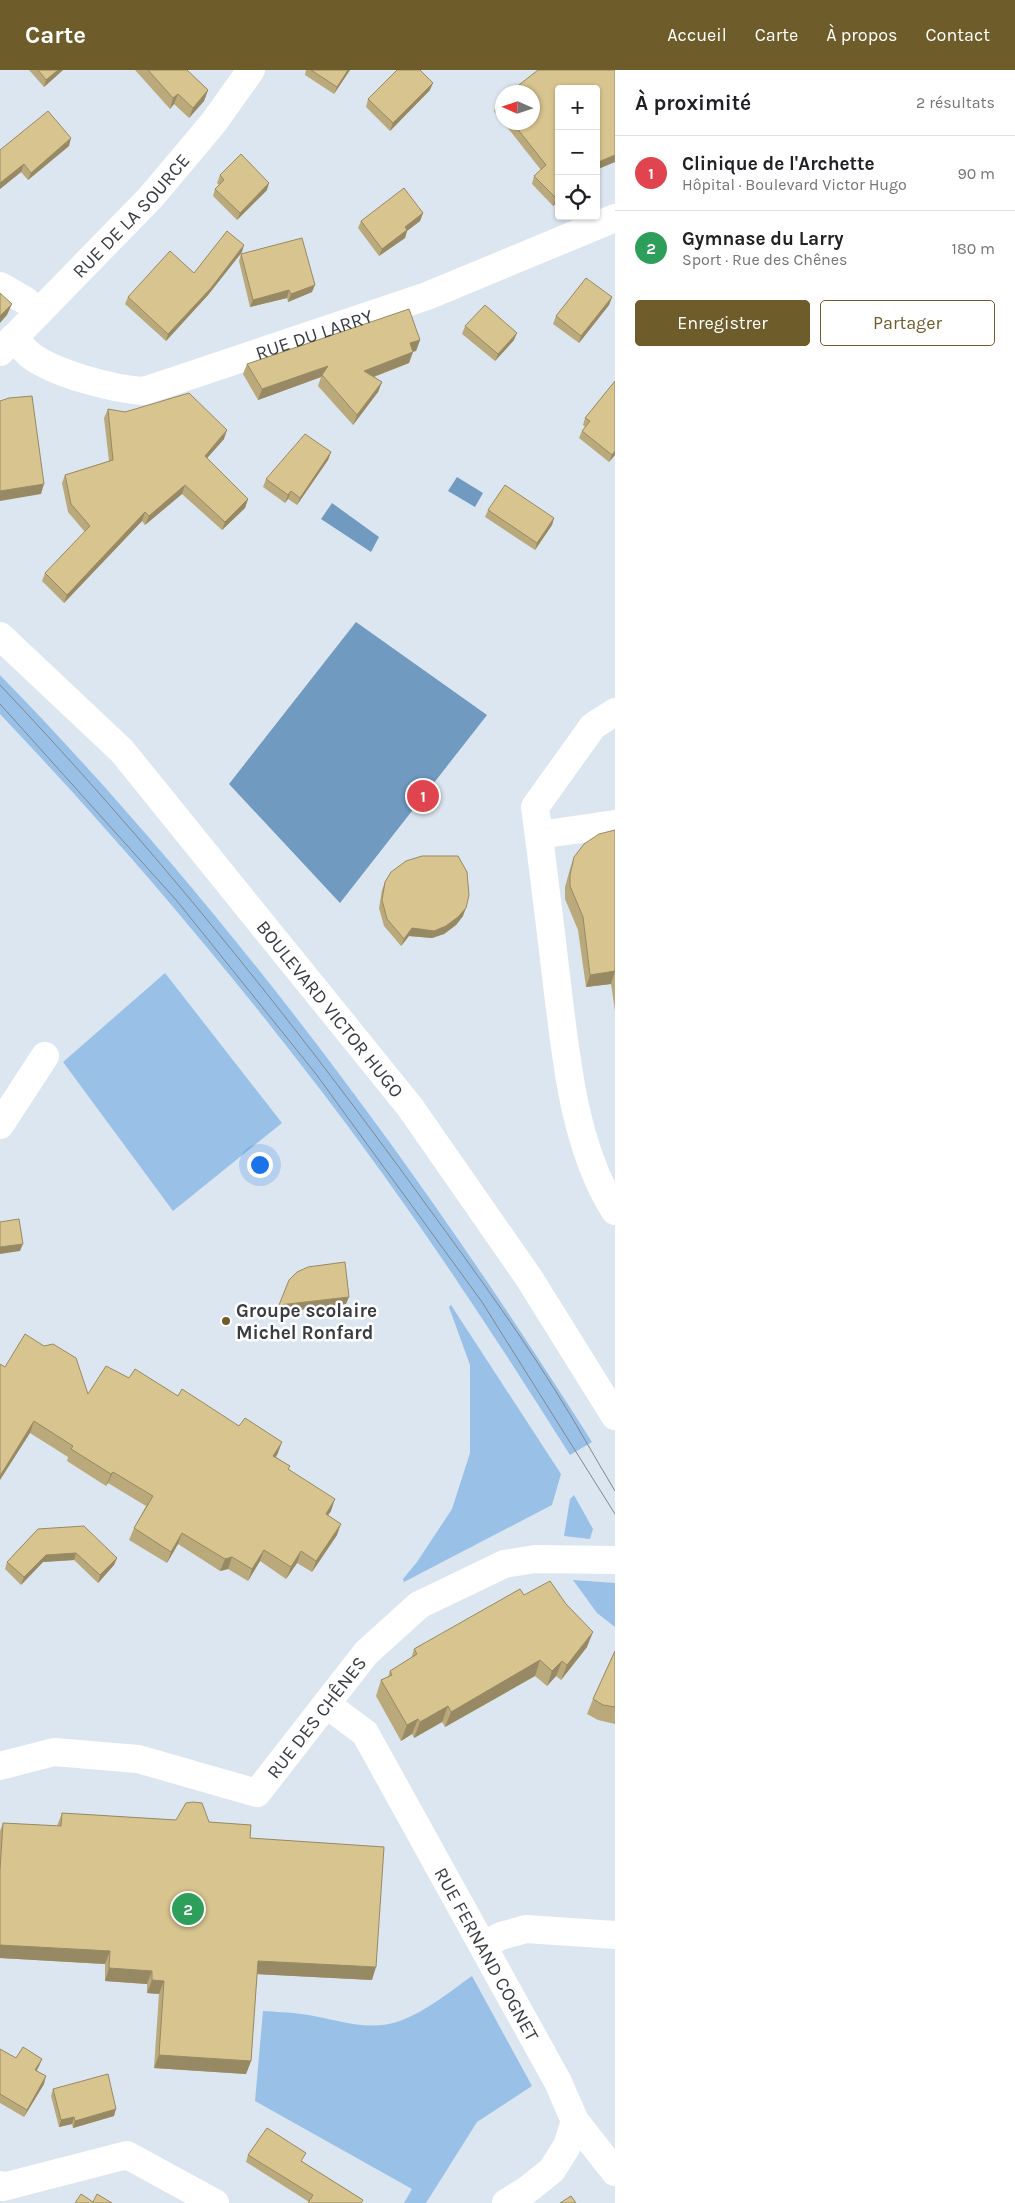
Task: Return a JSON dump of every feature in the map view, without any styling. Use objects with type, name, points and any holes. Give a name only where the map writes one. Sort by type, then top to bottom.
[{"type":"street","name":"RUE DE LA SOURCE","points":[[7,345],[151,197],[214,122],[250,70]]},
{"type":"street","name":"RUE DU LARRY","points":[[7,345],[52,367],[120,389],[144,391],[427,296],[615,218]]},
{"type":"street","points":[[0,286],[26,301],[38,312]]},
{"type":"street","name":"BOULEVARD VICTOR HUGO","points":[[0,636],[122,751],[410,1107],[529,1278],[615,1416]]},
{"type":"street","points":[[615,712],[593,726],[535,807],[570,1082],[578,1120],[602,1192],[615,1211]]},
{"type":"street","points":[[539,835],[615,824]]},
{"type":"street","points":[[0,1125],[45,1056]]},
{"type":"street","name":"RUE DES CHÊNES","points":[[0,1766],[54,1752],[138,1758],[257,1793],[366,1653],[420,1606],[504,1564],[535,1559],[615,1560]]},
{"type":"street","name":"RUE FERNAND COGNET","points":[[326,1704],[365,1733],[558,2082],[575,2120],[615,2172]]},
{"type":"street","points":[[482,1945],[501,1936],[526,1929],[615,1935]]},
{"type":"street","points":[[506,2203],[527,2190],[552,2170],[567,2146],[575,2120]]},
{"type":"street","points":[[0,2185],[3,2187],[127,2155],[214,2203]]},
{"type":"shaded area","points":[[457,477],[483,493],[475,507],[448,491]]},
{"type":"shaded area","points":[[332,503],[379,537],[371,552],[321,519]]},
{"type":"shaded area","points":[[356,622],[487,715],[340,903],[229,784]]},
{"type":"shaded area","points":[[0,675],[83,763],[163,854],[241,947],[316,1043],[459,1240],[592,1442],[570,1455],[444,1262],[378,1167],[309,1075],[159,890],[81,801],[0,714]]},
{"type":"shaded area","points":[[165,973],[282,1123],[173,1211],[63,1062]]},
{"type":"shaded area","points":[[451,1305],[561,1474],[552,1505],[404,1582],[403,1579],[417,1562],[452,1509],[470,1453],[470,1365],[449,1307]]},
{"type":"shaded area","points":[[574,1495],[593,1529],[590,1539],[564,1536],[570,1499]]},
{"type":"shaded area","points":[[573,1580],[615,1583],[615,1627],[597,1613]]},
{"type":"shaded area","points":[[472,1976],[532,2086],[477,2122],[426,2203],[404,2203],[412,2189],[255,2101],[263,2011],[296,2013],[350,2024],[375,2026],[388,2024],[400,2021],[419,2012],[438,2001]]},
{"type":"building","points":[[38,70],[58,70],[46,80]]},
{"type":"building","points":[[148,70],[187,70],[208,90],[193,108],[178,94],[173,98]]},
{"type":"building","points":[[311,70],[348,70],[337,87]]},
{"type":"building","points":[[397,70],[420,70],[433,83],[393,123],[368,99]]},
{"type":"building","points":[[538,70],[615,70],[615,155],[600,161],[600,85],[555,85],[555,197],[534,176],[546,165],[518,130],[540,130],[540,85],[519,85]]},
{"type":"building","points":[[48,111],[71,138],[31,173],[24,164],[0,183],[0,150]]},
{"type":"building","points":[[241,154],[269,183],[240,213],[215,189],[224,180],[220,175]]},
{"type":"building","points":[[404,188],[423,213],[405,227],[407,230],[382,249],[361,221]]},
{"type":"building","points":[[227,231],[244,245],[211,288],[168,334],[128,297],[170,251],[194,273]]},
{"type":"building","points":[[302,238],[315,285],[291,294],[289,290],[253,300],[241,254]]},
{"type":"building","points":[[586,278],[612,297],[581,336],[556,316]]},
{"type":"building","points":[[0,293],[12,304],[0,316]]},
{"type":"building","points":[[485,305],[517,333],[498,354],[465,326]]},
{"type":"building","points":[[409,309],[420,340],[410,343],[413,352],[364,371],[382,382],[357,415],[322,375],[328,366],[262,389],[247,364]]},
{"type":"building","points":[[615,381],[615,451],[612,455],[582,431],[590,421],[585,418]]},
{"type":"building","points":[[189,393],[227,430],[205,456],[248,499],[225,522],[185,485],[149,516],[145,512],[67,595],[45,573],[90,526],[71,504],[65,475],[113,460],[108,409],[125,412]]},
{"type":"building","points":[[32,396],[44,484],[0,491],[0,401],[9,398]]},
{"type":"building","points":[[305,434],[331,452],[300,498],[291,491],[288,495],[266,479]]},
{"type":"building","points":[[505,485],[554,518],[537,543],[488,510]]},
{"type":"building","points":[[615,830],[615,971],[590,975],[583,917],[570,886],[570,875],[574,857],[584,844],[599,834]]},
{"type":"building","points":[[422,856],[458,856],[467,872],[469,895],[466,908],[446,926],[434,931],[412,928],[404,939],[387,919],[382,900],[385,882],[391,872],[406,861]]},
{"type":"building","points":[[19,1219],[23,1244],[0,1247],[0,1222]]},
{"type":"building","points":[[345,1262],[349,1297],[279,1305],[289,1280],[297,1272],[308,1267]]},
{"type":"building","points":[[25,1334],[44,1346],[53,1344],[76,1358],[88,1394],[106,1366],[129,1378],[135,1369],[178,1396],[182,1389],[239,1426],[245,1418],[282,1442],[273,1456],[290,1466],[288,1469],[335,1499],[326,1514],[341,1524],[316,1561],[301,1551],[291,1567],[264,1550],[252,1569],[232,1557],[225,1559],[182,1533],[171,1552],[134,1528],[153,1496],[113,1472],[111,1474],[71,1449],[73,1446],[34,1421],[0,1476],[0,1364],[5,1367]]},
{"type":"building","points":[[84,1526],[117,1558],[100,1575],[76,1553],[46,1555],[24,1577],[7,1562],[38,1529]]},
{"type":"building","points":[[550,1581],[566,1604],[593,1632],[567,1665],[562,1661],[552,1671],[540,1660],[451,1712],[448,1706],[420,1722],[418,1719],[407,1725],[381,1680],[392,1675],[390,1671],[417,1654],[414,1649],[520,1589],[524,1595]]},
{"type":"building","points":[[615,1651],[615,1707],[603,1705],[593,1699]]},
{"type":"building","points":[[186,1803],[202,1803],[209,1822],[251,1825],[250,1838],[384,1847],[376,1967],[258,1961],[251,2061],[159,2055],[164,1981],[152,1980],[152,1971],[109,1968],[110,1951],[0,1945],[0,1870],[3,1823],[61,1826],[62,1813],[176,1820]]},
{"type":"building","points":[[23,2047],[42,2059],[35,2070],[46,2076],[27,2110],[0,2094],[0,2049],[16,2058]]},
{"type":"building","points":[[108,2074],[116,2109],[75,2121],[74,2117],[61,2120],[53,2089]]},
{"type":"building","points":[[267,2128],[306,2153],[301,2161],[363,2200],[361,2203],[308,2203],[313,2195],[248,2155]]},
{"type":"building","points":[[81,2194],[93,2202],[97,2194],[112,2203],[75,2203]]},
{"type":"building","points":[[571,2196],[576,2203],[560,2203]]},
{"type":"tram line","points":[[0,685],[109,804],[213,927],[313,1052],[502,1310],[563,1402],[615,1491]]},
{"type":"tram line","points":[[0,704],[177,901],[316,1074],[482,1302],[615,1514]]},
{"type":"place","name":"Clinique de l'Archette","points":[[423,796]]},
{"type":"place","name":"Groupe scolaire Michel Ronfard","points":[[226,1321]]},
{"type":"place","name":"Gymnase du Larry","points":[[188,1909]]}]
